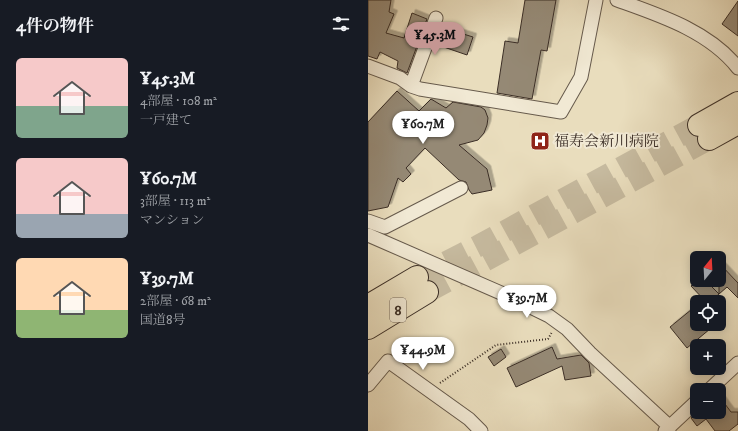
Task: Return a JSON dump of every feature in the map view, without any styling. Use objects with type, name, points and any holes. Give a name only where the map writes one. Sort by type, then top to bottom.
[{"type":"highway","points":[[738,103],[704,132],[738,123]]},
{"type":"highway","name":"8","points":[[368,306],[422,285],[368,328]]},
{"type":"street","points":[[368,66],[400,78],[411,86],[486,101],[562,112],[581,77],[596,0]]},
{"type":"street","points":[[617,0],[652,12],[695,32],[728,55],[738,68]]},
{"type":"street","points":[[411,86],[436,18]]},
{"type":"street","points":[[368,221],[385,227],[461,188]]},
{"type":"street","points":[[368,235],[508,296],[549,316],[667,429],[690,408]]},
{"type":"street","points":[[368,385],[388,361],[469,419],[481,431]]},
{"type":"street","points":[[717,383],[738,363]]},
{"type":"path","points":[[430,390],[496,345],[548,339],[558,323]]},
{"type":"building","points":[[368,0],[391,0],[389,12],[394,14],[386,33],[404,38],[412,13],[427,19],[407,73],[397,68],[398,61],[380,52],[377,59],[368,56]]},
{"type":"building","points":[[525,0],[556,0],[547,51],[541,50],[532,99],[497,93],[505,41],[518,43]]},
{"type":"building","points":[[738,1],[738,36],[722,24]]},
{"type":"building","points":[[441,27],[473,37],[467,55],[435,44]]},
{"type":"building","points":[[397,91],[419,111],[431,99],[446,108],[453,102],[481,107],[485,110],[488,118],[484,133],[478,140],[459,145],[487,169],[492,190],[472,194],[466,182],[459,180],[425,148],[406,168],[411,174],[403,182],[398,178],[388,207],[368,211],[368,122]]},
{"type":"building","points":[[726,270],[738,283],[738,298],[727,287],[719,294],[719,287],[726,287]]},
{"type":"building","points":[[692,287],[712,287],[719,294],[718,295],[699,295]]},
{"type":"building","points":[[690,311],[690,331],[708,331],[698,339],[690,339],[690,346],[687,348],[670,327]]},
{"type":"building","points":[[552,347],[557,359],[581,355],[589,363],[591,376],[565,380],[562,366],[516,387],[507,368]]},
{"type":"building","points":[[501,349],[506,357],[494,366],[488,357]]},
{"type":"building","points":[[726,405],[731,412],[738,412],[738,424],[729,431],[715,431],[706,419],[726,419]]},
{"type":"building","points":[[692,419],[706,419],[697,426]]},
{"type":"tunnel","points":[[417,277],[478,246],[699,125]]},
{"type":"tunnel","points":[[427,292],[709,139]]},
{"type":"place","name":"福寿会新川病院","points":[[540,141]]}]
